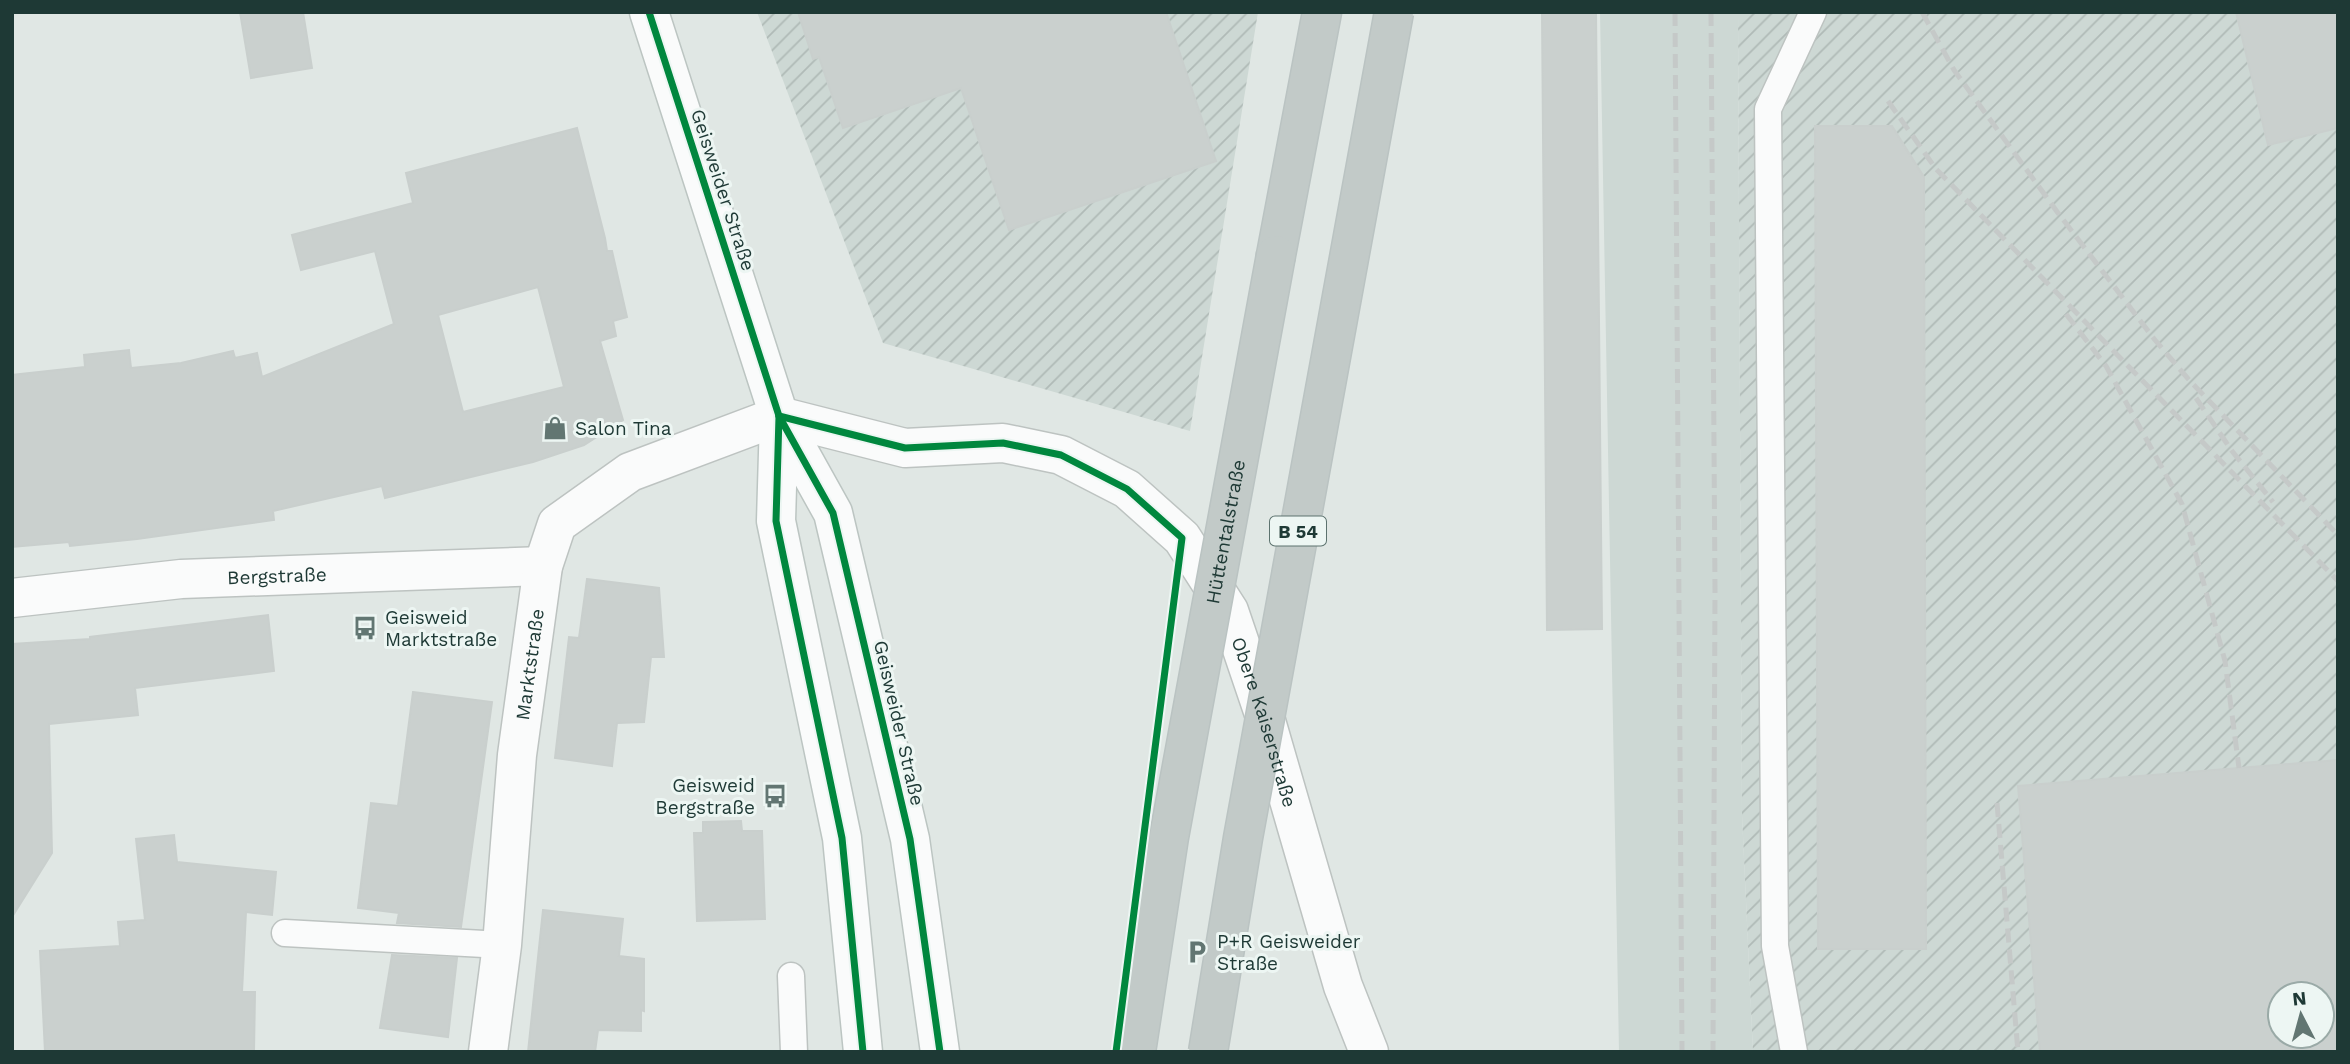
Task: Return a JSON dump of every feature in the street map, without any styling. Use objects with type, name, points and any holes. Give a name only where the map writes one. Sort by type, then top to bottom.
[{"type":"highway","name":"Hüttentalstraße","points":[[1136,1052],[1169,837],[1322,12]]},
{"type":"highway","name":"B 54","points":[[1208,1052],[1245,824],[1394,12]]},
{"type":"street","name":"Geisweider Straße","points":[[649,12],[779,416],[833,513],[910,839],[940,1052]]},
{"type":"street","name":"Geisweider Straße","points":[[779,416],[776,521],[842,838],[863,1052]]},
{"type":"street","name":"Marktstraße","points":[[488,1052],[502,945],[517,755],[543,566],[557,524],[630,472],[779,416]]},
{"type":"street","name":"Obere Kaiserstraße","points":[[779,416],[905,448],[1003,443],[1061,455],[1127,489],[1182,538],[1229,611],[1264,714],[1343,986],[1369,1052]]},
{"type":"street","name":"Bergstraße","points":[[12,598],[181,579],[543,566]]},
{"type":"lane","points":[[1794,1052],[1775,946],[1769,109],[1813,12]]},
{"type":"lane","points":[[285,933],[502,945]]},
{"type":"lane","points":[[791,976],[794,1052]]},
{"type":"shaded area","points":[[757,12],[1258,12],[1190,431],[883,343]]},
{"type":"shaded area","points":[[1600,12],[1738,12],[1742,815],[1753,1052],[1619,1052]]},
{"type":"shaded area","points":[[1738,12],[2338,12],[2338,1052],[1753,1052],[1742,815]]},
{"type":"building","points":[[240,12],[303,12],[312,68],[251,78]]},
{"type":"building","points":[[798,12],[1166,12],[1216,161],[1009,230],[961,88],[843,128],[819,57],[813,59]]},
{"type":"building","points":[[1542,12],[1596,12],[1602,629],[1547,630]]},
{"type":"building","points":[[2236,12],[2338,12],[2338,128],[2268,145]]},
{"type":"building","points":[[1815,126],[1892,126],[1924,177],[1926,949],[1818,949]]},
{"type":"building","points":[[577,128],[607,251],[612,251],[627,317],[613,321],[616,336],[600,341],[623,420],[584,445],[533,462],[385,498],[382,486],[273,511],[274,520],[70,546],[69,542],[12,547],[12,375],[85,367],[84,355],[129,350],[131,368],[181,363],[233,351],[235,358],[257,353],[262,377],[394,324],[375,251],[301,270],[292,235],[413,203],[406,173]],"holes":[[[538,287],[564,387],[463,412],[438,315]]]},
{"type":"building","points":[[587,579],[659,588],[664,657],[651,657],[644,722],[617,723],[612,766],[555,758],[569,637],[579,638]]},
{"type":"building","points":[[268,615],[274,671],[135,688],[138,715],[49,724],[52,853],[12,917],[12,644],[90,639]]},
{"type":"building","points":[[413,692],[492,702],[461,927],[397,923],[399,913],[358,908],[371,803],[398,806]]},
{"type":"building","points":[[2338,760],[2338,1052],[2040,1052],[2018,786]]},
{"type":"building","points":[[741,821],[742,831],[762,831],[765,919],[697,921],[694,833],[703,833],[703,822]]},
{"type":"building","points":[[174,835],[177,862],[276,872],[272,915],[246,912],[242,992],[255,992],[254,1052],[45,1052],[40,951],[120,946],[118,922],[145,920],[136,839]]},
{"type":"building","points":[[543,910],[623,919],[619,956],[644,959],[644,1011],[641,1010],[641,1031],[598,1030],[595,1052],[528,1052]]},
{"type":"building","points":[[392,955],[457,958],[448,1037],[380,1028]]},
{"type":"railway","points":[[1675,12],[1682,1052]]},
{"type":"railway","points":[[1711,12],[1715,590],[1713,1052]]},
{"type":"railway","points":[[1922,12],[1954,70],[2155,340],[2190,381],[2338,535]]},
{"type":"railway","points":[[1888,101],[1936,169],[2338,581]]},
{"type":"railway","points":[[2066,314],[2106,366],[2182,504],[2225,661],[2239,768]]},
{"type":"railway","points":[[2196,398],[2232,451],[2273,502]]},
{"type":"railway","points":[[1997,803],[2018,1052]]},
{"type":"cycle path","points":[[649,12],[779,416],[833,513],[910,839],[940,1052]]},
{"type":"cycle path","points":[[779,416],[905,448],[1003,443],[1061,455],[1127,489],[1182,538],[1116,1052]]},
{"type":"cycle path","points":[[779,416],[776,521],[842,838],[863,1052]]},
{"type":"place","name":"Salon Tina","points":[[555,428]]},
{"type":"place","name":"Geisweid Marktstraße","points":[[365,628]]},
{"type":"place","name":"Geisweid Bergstraße","points":[[775,796]]},
{"type":"place","name":"P+R Geisweider Straße","points":[[1197,952]]}]
